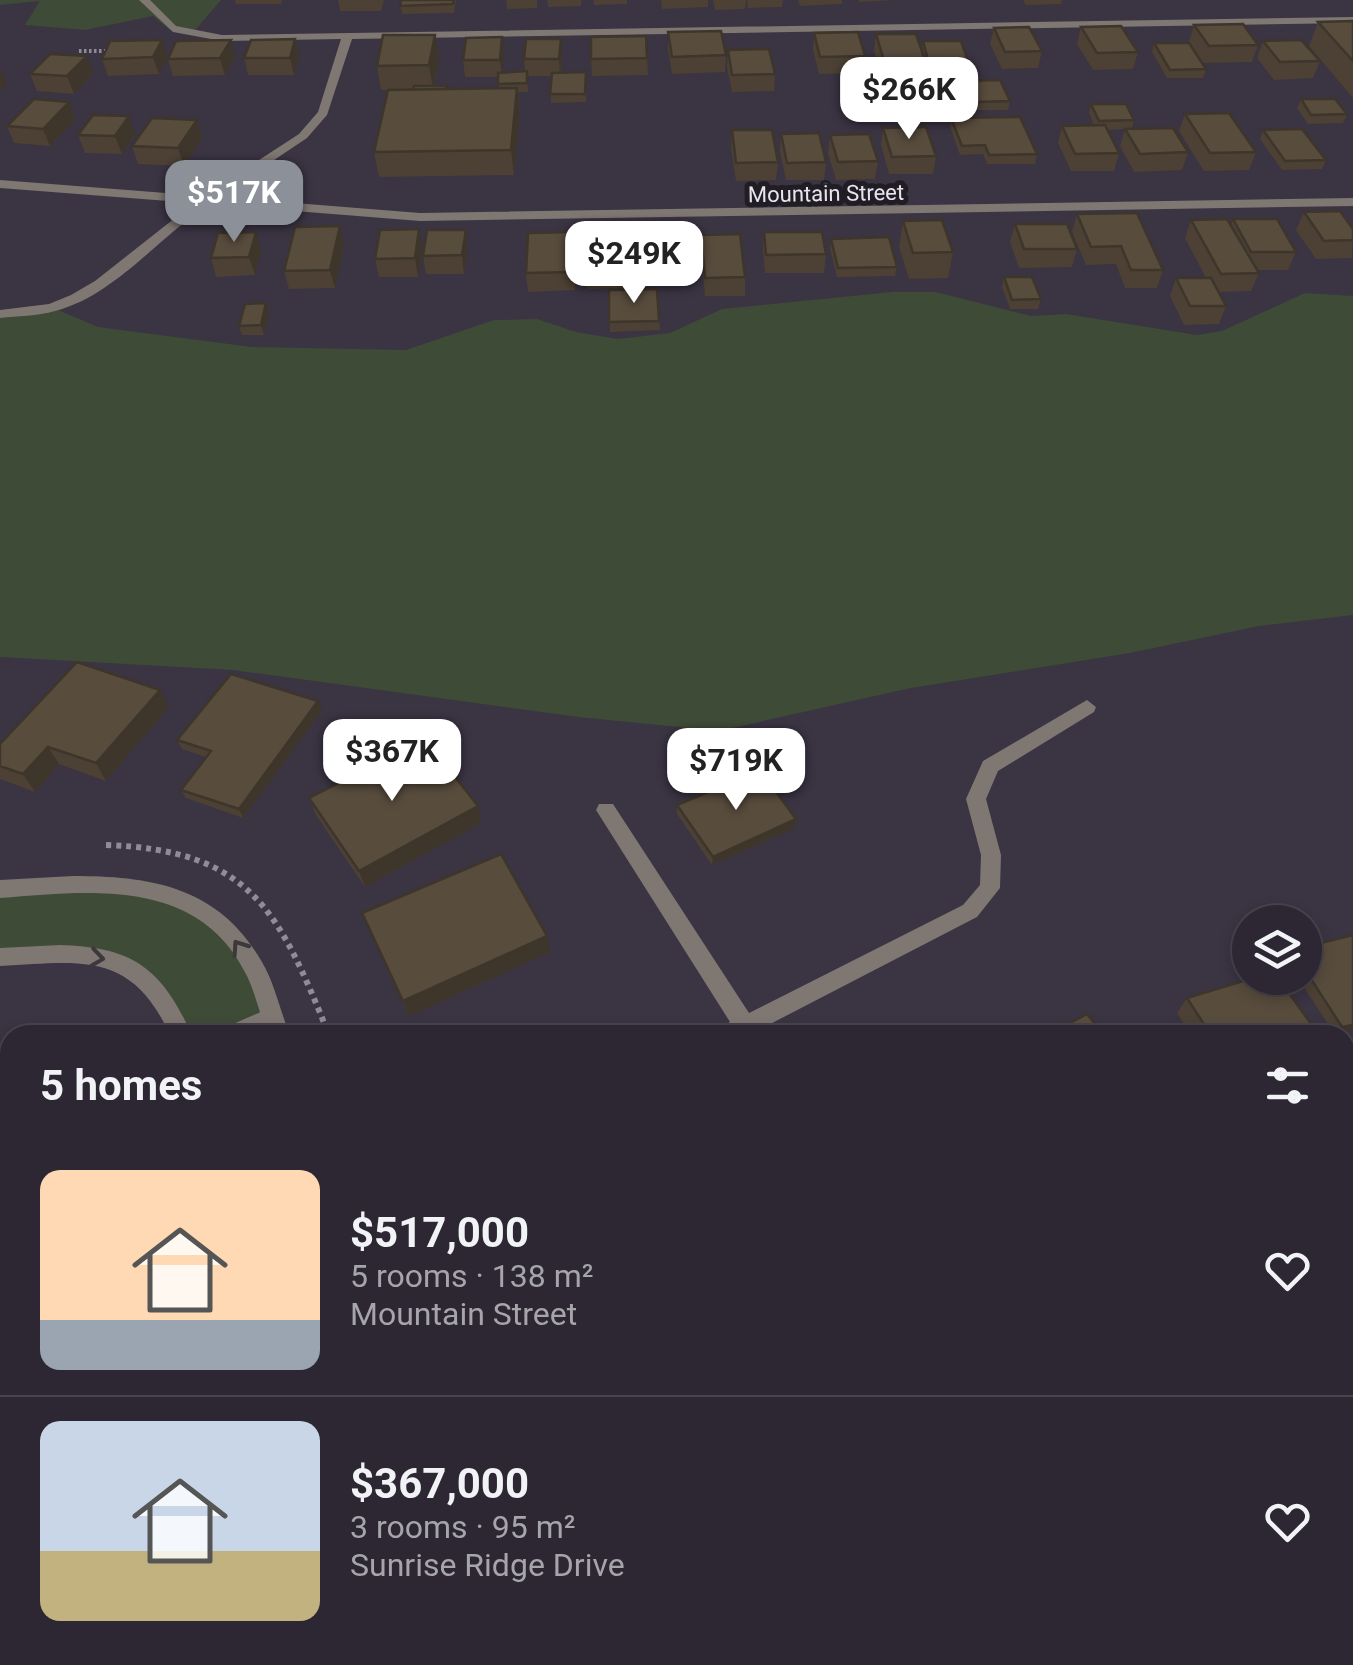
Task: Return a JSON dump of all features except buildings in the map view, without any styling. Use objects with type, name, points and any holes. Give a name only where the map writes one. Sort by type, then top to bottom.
[{"type":"street","points":[[145,2],[173,29],[222,38],[1353,20]]},
{"type":"street","points":[[0,314],[52,308],[100,284],[147,241],[206,198],[257,168],[314,124],[323,112],[348,34]]},
{"type":"street","name":"Mountain Street","points":[[0,184],[206,198],[359,214],[496,218],[1353,202]]},
{"type":"street","points":[[746,1025],[970,912],[990,888],[991,855],[976,799],[990,766],[1087,706]]},
{"type":"street","points":[[606,810],[733,1025]]},
{"type":"street","points":[[0,889],[108,882],[162,892],[223,922],[254,968],[275,1025]]},
{"type":"street","points":[[0,956],[72,954],[115,960],[140,970],[168,1001],[177,1025]]},
{"type":"green space","points":[[0,0],[221,0],[191,35],[170,30],[153,16],[85,30],[25,25],[40,1],[0,5]]},
{"type":"green space","points":[[892,292],[936,292],[1031,316],[1066,314],[1197,335],[1222,331],[1305,293],[1353,296],[1353,615],[1259,626],[1130,653],[911,688],[719,731],[578,717],[233,670],[0,657],[0,313],[51,307],[98,327],[252,347],[406,350],[494,320],[537,319],[576,332],[618,339],[670,333],[722,309]]},
{"type":"green space","points":[[111,879],[225,917],[278,1025],[173,1025],[165,1003],[114,963],[0,960],[0,885]]}]
